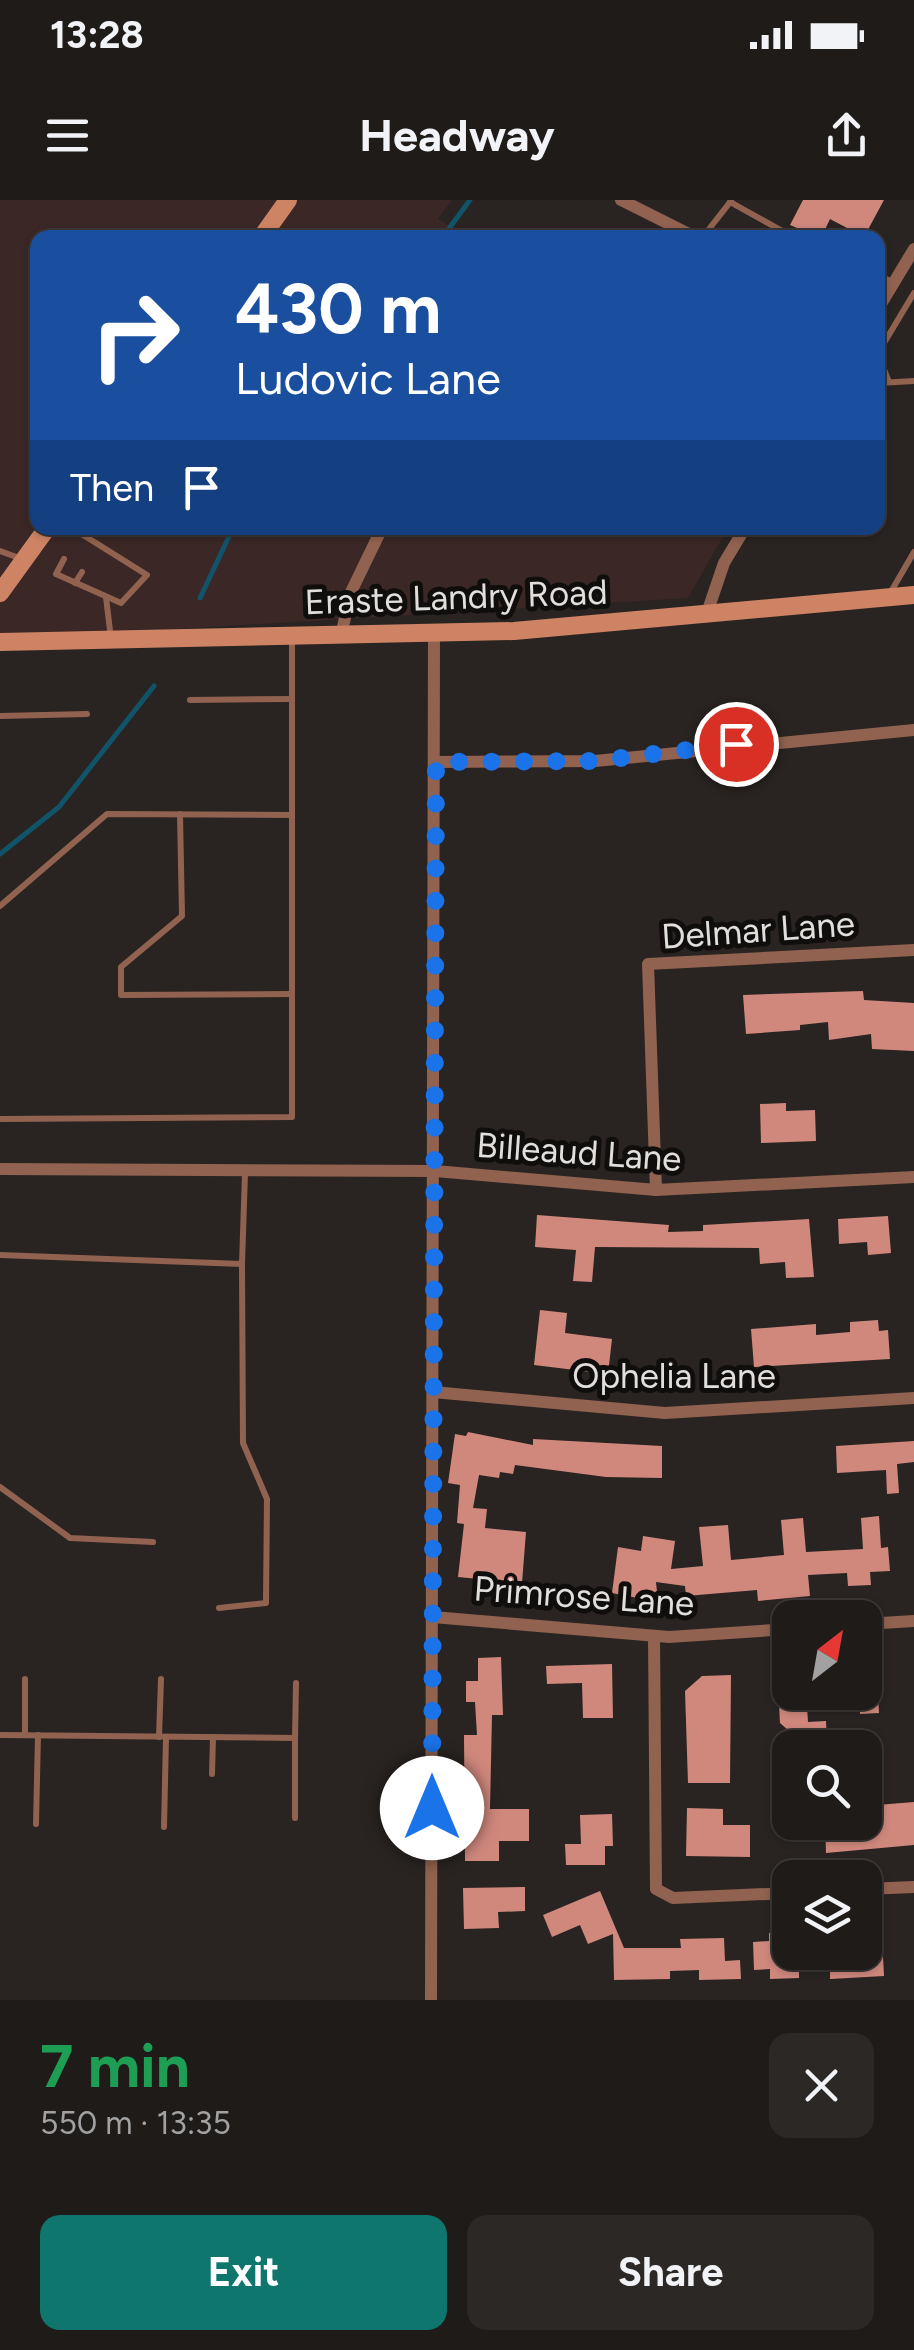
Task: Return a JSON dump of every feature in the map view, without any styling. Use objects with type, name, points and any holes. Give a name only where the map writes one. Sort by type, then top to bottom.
[{"type":"street","points":[[266,230],[288,200]]},
{"type":"street","points":[[621,200],[683,230]]},
{"type":"street","points":[[885,297],[914,248]]},
{"type":"street","points":[[0,593],[42,535]]},
{"type":"street","points":[[342,635],[351,592],[379,535]]},
{"type":"street","points":[[708,613],[719,574],[741,535]]},
{"type":"street","name":"Eraste Landry Road","points":[[0,642],[434,634],[618,624],[914,595]]},
{"type":"street","points":[[432,2000],[434,634]]},
{"type":"street","points":[[436,762],[596,761],[914,730]]},
{"type":"street","name":"Delmar Lane","points":[[656,1190],[648,964],[914,950]]},
{"type":"street","name":"Billeaud Lane","points":[[0,1170],[435,1172],[656,1190],[914,1177]]},
{"type":"street","name":"Ophelia Lane","points":[[433,1392],[665,1413],[914,1398]]},
{"type":"street","name":"Primrose Lane","points":[[434,1617],[654,1636],[772,1630]]},
{"type":"street","points":[[882,1623],[914,1621]]},
{"type":"street","points":[[654,1636],[656,1888],[673,1898],[772,1894]]},
{"type":"street","points":[[882,1889],[914,1887]]},
{"type":"lane","points":[[706,230],[731,201],[781,230]]},
{"type":"lane","points":[[885,279],[893,283]]},
{"type":"lane","points":[[885,341],[914,292]]},
{"type":"lane","points":[[885,371],[889,382]]},
{"type":"lane","points":[[885,382],[914,381]]},
{"type":"lane","points":[[76,541],[79,535]]},
{"type":"lane","points":[[64,559],[56,574],[121,603],[147,575],[83,535]]},
{"type":"lane","points":[[93,554],[100,545]]},
{"type":"lane","points":[[0,551],[24,560]]},
{"type":"lane","points":[[888,596],[914,552]]},
{"type":"lane","points":[[114,568],[120,558]]},
{"type":"lane","points":[[75,583],[82,572]]},
{"type":"lane","points":[[102,592],[111,639]]},
{"type":"lane","points":[[0,1118],[292,1117],[292,636]]},
{"type":"lane","points":[[190,700],[292,699]]},
{"type":"lane","points":[[0,716],[88,714]]},
{"type":"lane","points":[[0,906],[108,814],[292,815]]},
{"type":"lane","points":[[180,814],[182,916],[122,968],[121,995],[292,994]]},
{"type":"lane","points":[[219,1608],[266,1604],[267,1499],[243,1443],[245,1172]]},
{"type":"lane","points":[[0,1254],[242,1264]]},
{"type":"lane","points":[[0,1487],[70,1538],[153,1542]]},
{"type":"lane","points":[[25,1679],[25,1735]]},
{"type":"lane","points":[[161,1679],[164,1827]]},
{"type":"lane","points":[[294,1818],[296,1683]]},
{"type":"lane","points":[[0,1735],[295,1738]]},
{"type":"lane","points":[[36,1824],[38,1735]]},
{"type":"lane","points":[[212,1774],[213,1738]]},
{"type":"shaded area","points":[[0,200],[452,200],[438,219],[458,230],[30,230],[30,535],[724,535],[688,598],[0,640]]},
{"type":"building","points":[[803,200],[884,200],[868,230],[851,230],[830,219],[825,230],[802,230],[790,225]]},
{"type":"building","points":[[863,991],[864,1000],[914,1003],[914,1051],[872,1049],[871,1034],[829,1040],[828,1022],[800,1025],[800,1030],[746,1034],[743,995]]},
{"type":"building","points":[[786,1103],[786,1111],[815,1110],[816,1141],[761,1143],[760,1104]]},
{"type":"building","points":[[537,1215],[669,1225],[668,1232],[703,1231],[703,1225],[809,1219],[814,1277],[786,1278],[785,1262],[760,1264],[759,1248],[595,1247],[592,1282],[573,1281],[576,1250],[535,1247]]},
{"type":"building","points":[[888,1216],[891,1253],[868,1255],[867,1242],[839,1244],[838,1219]]},
{"type":"building","points":[[540,1310],[567,1313],[565,1333],[612,1339],[608,1374],[534,1365]]},
{"type":"building","points":[[878,1320],[879,1331],[888,1330],[890,1359],[754,1367],[751,1329],[816,1324],[816,1335],[850,1332],[850,1322]]},
{"type":"building","points":[[468,1432],[533,1445],[533,1439],[662,1446],[662,1478],[606,1477],[515,1465],[513,1474],[500,1472],[499,1478],[479,1475],[473,1508],[487,1509],[485,1528],[526,1532],[522,1583],[458,1577],[464,1524],[457,1523],[460,1485],[448,1483],[455,1434],[466,1436]]},
{"type":"building","points":[[914,1441],[914,1462],[897,1464],[899,1493],[887,1494],[886,1470],[837,1473],[836,1446]]},
{"type":"building","points":[[879,1516],[881,1548],[888,1547],[890,1571],[870,1572],[871,1585],[848,1586],[847,1573],[808,1575],[810,1596],[758,1601],[757,1590],[686,1596],[685,1586],[656,1582],[658,1602],[612,1593],[618,1547],[641,1551],[643,1536],[675,1541],[671,1569],[703,1566],[699,1527],[728,1525],[731,1560],[784,1555],[781,1520],[803,1518],[806,1552],[863,1549],[861,1518]]},
{"type":"building","points":[[501,1657],[503,1715],[492,1715],[490,1809],[529,1809],[529,1841],[499,1841],[499,1861],[465,1861],[464,1735],[477,1735],[475,1702],[466,1702],[466,1681],[478,1681],[478,1658]]},
{"type":"building","points":[[612,1664],[613,1718],[583,1718],[582,1683],[547,1684],[546,1666]]},
{"type":"building","points":[[731,1675],[730,1783],[688,1783],[685,1691],[702,1676]]},
{"type":"building","points":[[779,1710],[807,1710],[808,1722],[826,1721],[826,1730],[788,1730],[780,1723]]},
{"type":"building","points":[[860,1710],[879,1710],[879,1713],[860,1714]]},
{"type":"building","points":[[914,1802],[914,1845],[826,1853],[826,1840],[882,1840],[882,1805]]},
{"type":"building","points":[[687,1808],[723,1809],[723,1825],[750,1825],[750,1857],[686,1856]]},
{"type":"building","points":[[612,1814],[613,1846],[605,1846],[605,1865],[566,1865],[565,1844],[581,1844],[580,1815]]},
{"type":"building","points":[[525,1887],[525,1911],[498,1912],[499,1928],[464,1929],[463,1888]]},
{"type":"building","points":[[600,1891],[624,1948],[681,1948],[680,1939],[724,1938],[725,1961],[740,1960],[741,1979],[699,1980],[699,1970],[670,1971],[670,1979],[614,1980],[613,1934],[588,1944],[580,1925],[552,1937],[543,1915]]},
{"type":"building","points":[[772,1933],[772,1970],[799,1970],[799,1978],[770,1979],[770,1969],[754,1970],[753,1942],[769,1941]]},
{"type":"building","points":[[883,1956],[884,1976],[830,1979],[830,1970],[882,1970]]},
{"type":"waterway","points":[[448,230],[470,200]]},
{"type":"waterway","points":[[200,598],[230,535]]},
{"type":"waterway","points":[[0,854],[59,807],[154,686]]},
{"type":"route","points":[[432,1808],[436,762],[596,761],[736,744]]}]
